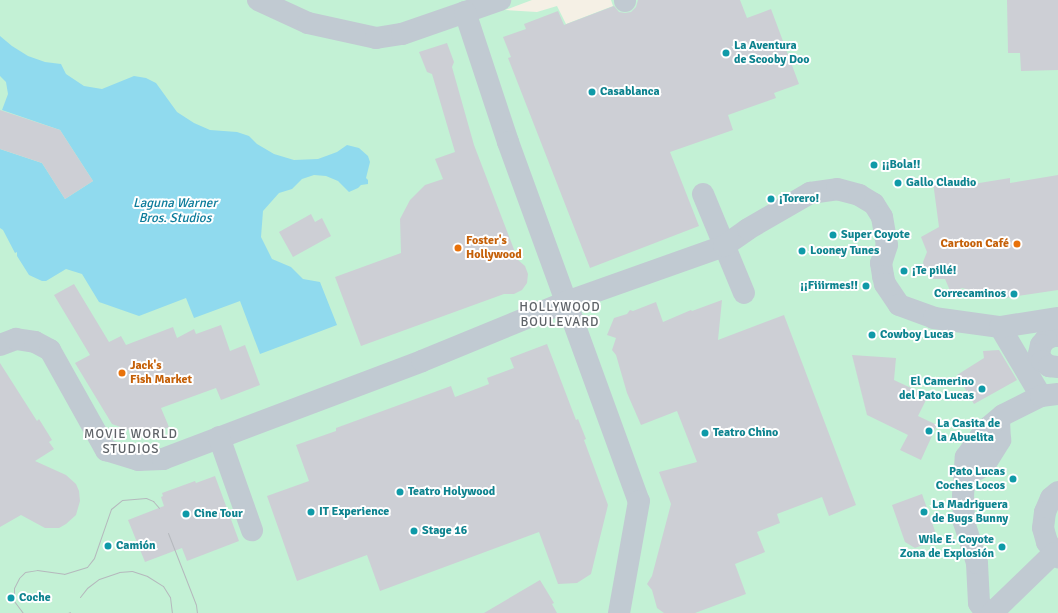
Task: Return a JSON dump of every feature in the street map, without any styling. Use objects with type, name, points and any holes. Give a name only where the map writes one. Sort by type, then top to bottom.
[{"type":"street","points":[[258,0],[308,23],[376,38],[402,34],[500,0]]},
{"type":"street","points":[[465,12],[508,142],[639,500],[619,613]]},
{"type":"street","points":[[0,345],[16,339],[35,342],[50,350],[106,450],[138,460],[163,459],[436,355],[566,302],[724,246],[748,229],[810,193],[837,189],[859,195],[874,204],[882,217],[887,245],[880,264],[885,284],[899,305],[934,318],[1000,326],[1055,327]]},
{"type":"street","points":[[703,194],[744,292]]},
{"type":"street","points":[[986,613],[979,603],[977,563],[964,522],[963,496],[966,476],[966,457],[984,431],[999,420],[1003,415],[1049,395],[1000,326]]},
{"type":"street","points":[[1055,327],[1041,345],[1039,354],[1042,361],[1058,370]]},
{"type":"street","points":[[219,437],[252,530]]},
{"type":"street","points":[[992,613],[1056,555],[1047,542],[1043,528],[1045,512],[1052,498],[1058,492]]},
{"type":"green space","points":[[0,0],[1058,0],[1058,613],[0,613]]},
{"type":"sand","points":[[532,0],[611,0],[613,6],[566,24],[557,6],[537,12],[505,10]]},
{"type":"water","name":"Laguna Warner Bros. Studios","points":[[0,36],[28,56],[45,62],[61,64],[66,74],[84,86],[102,89],[134,76],[146,78],[156,83],[177,112],[194,123],[210,130],[237,132],[249,136],[257,144],[274,154],[294,160],[318,159],[337,152],[347,145],[359,148],[368,156],[370,162],[366,178],[368,180],[368,184],[361,185],[349,192],[338,181],[326,176],[314,175],[302,179],[292,189],[279,193],[263,211],[261,237],[272,259],[291,267],[303,279],[320,282],[337,325],[260,354],[240,301],[194,318],[186,298],[139,316],[99,302],[82,274],[66,269],[46,281],[42,281],[29,275],[17,256],[17,252],[15,253],[3,230],[0,228],[0,149],[42,163],[65,199],[93,181],[60,130],[2,110],[8,94],[6,82],[0,76]]},
{"type":"building","points":[[638,0],[740,0],[747,18],[771,9],[799,84],[774,93],[776,98],[728,115],[733,130],[670,152],[699,226],[590,268],[508,58],[511,57],[503,37],[526,29],[524,24],[558,11],[564,25],[614,6],[619,12],[631,12],[636,7]]},
{"type":"building","points":[[1007,0],[1058,0],[1058,70],[1021,71],[1020,53],[1008,53]]},
{"type":"building","name":"Foster's Hollywood","points":[[447,43],[454,62],[452,67],[474,145],[518,260],[525,266],[528,274],[527,283],[522,290],[514,294],[504,294],[361,346],[335,277],[401,253],[400,219],[410,200],[425,185],[443,179],[435,159],[455,152],[432,74],[427,72],[419,52]]},
{"type":"building","points":[[0,110],[60,130],[93,181],[65,199],[42,163],[0,149]]},
{"type":"building","name":"Cartoon Café","points":[[1058,175],[1058,290],[1005,298],[962,288],[951,293],[945,279],[933,279],[927,275],[923,262],[927,252],[921,237],[939,227],[933,182],[966,177],[967,185],[1010,178],[1010,183]]},
{"type":"building","points":[[311,214],[315,222],[322,218],[331,236],[293,257],[279,232]]},
{"type":"building","name":"Jack's Fish Market","points":[[74,284],[109,342],[121,336],[126,345],[173,327],[177,338],[194,329],[196,334],[221,325],[230,351],[245,345],[260,385],[221,400],[216,388],[161,408],[169,427],[146,436],[112,424],[75,363],[90,355],[54,295]]},
{"type":"building","points":[[722,300],[718,340],[784,315],[856,505],[829,516],[822,497],[777,514],[780,523],[757,532],[765,552],[735,564],[746,594],[695,613],[664,613],[657,608],[652,590],[647,584],[652,576],[671,504],[659,472],[697,462],[677,411],[641,425],[627,393],[616,355],[612,350],[616,338],[607,335],[614,318],[627,314],[630,310],[633,311],[656,302],[663,322],[691,310],[692,311]]},
{"type":"building","points":[[547,344],[576,420],[578,419],[586,439],[584,440],[608,505],[591,574],[577,583],[558,584],[539,532],[380,591],[367,555],[297,581],[267,496],[309,481],[296,445],[336,431],[336,428],[451,386],[455,397],[489,384],[487,378],[514,368],[510,358]]},
{"type":"building","points":[[999,350],[1017,380],[974,404],[957,375],[984,358],[983,351]]},
{"type":"building","points":[[852,355],[896,358],[894,380],[928,396],[918,416],[937,425],[921,460],[900,450],[908,435],[867,415]]},
{"type":"building","points":[[0,363],[37,421],[39,419],[52,440],[49,442],[54,449],[35,461],[66,475],[76,484],[79,491],[80,501],[76,515],[59,528],[45,528],[21,515],[0,527]]},
{"type":"building","name":"Cine Tour","points":[[215,476],[239,541],[187,561],[182,548],[145,562],[128,520],[164,506],[161,497],[163,496],[162,493],[195,481],[196,483]]},
{"type":"building","points":[[922,494],[935,531],[931,542],[915,548],[905,542],[892,505]]},
{"type":"building","points":[[540,580],[554,603],[552,604],[557,613],[484,613]]},
{"type":"tram line","points":[[23,613],[14,601],[14,588],[19,578],[25,572],[37,570],[64,574],[87,567],[94,558],[111,509],[122,500],[146,498],[153,501],[159,508]]},
{"type":"tram line","points":[[168,533],[196,605],[197,613]]},
{"type":"tram line","points":[[80,597],[87,588],[99,579],[119,572],[132,571],[147,576],[163,586],[170,597],[172,613]]},
{"type":"place","name":"La Aventura de Scooby Doo","points":[[726,53]]},
{"type":"place","name":"Casablanca","points":[[592,92]]},
{"type":"place","name":"¡¡Bola!!","points":[[874,165]]},
{"type":"place","name":"Gallo Claudio","points":[[898,183]]},
{"type":"place","name":"¡Torero!","points":[[771,199]]},
{"type":"place","name":"Super Coyote","points":[[833,235]]},
{"type":"place","name":"Cartoon Café","points":[[1017,244]]},
{"type":"place","name":"Foster's Hollywood","points":[[458,248]]},
{"type":"place","name":"Looney Tunes","points":[[802,251]]},
{"type":"place","name":"¡Te pillé!","points":[[904,271]]},
{"type":"place","name":"¡¡Fiiirmes!!","points":[[866,286]]},
{"type":"place","name":"Correcaminos","points":[[1014,294]]},
{"type":"place","name":"Cowboy Lucas","points":[[872,335]]},
{"type":"place","name":"Jack's Fish Market","points":[[122,373]]},
{"type":"place","name":"El Camerino del Pato Lucas","points":[[982,389]]},
{"type":"place","name":"La Casita de la Abuelita","points":[[929,431]]},
{"type":"place","name":"Teatro Chino","points":[[705,433]]},
{"type":"place","name":"Pato Lucas Coches Locos","points":[[1013,479]]},
{"type":"place","name":"Teatro Holywood","points":[[400,492]]},
{"type":"place","name":"IT Experience","points":[[311,512]]},
{"type":"place","name":"La Madriguera de Bugs Bunny","points":[[924,512]]},
{"type":"place","name":"Cine Tour","points":[[186,514]]},
{"type":"place","name":"Stage 16","points":[[414,531]]},
{"type":"place","name":"Camión","points":[[108,546]]},
{"type":"place","name":"Wile E. Coyote Zona de Explosión","points":[[1002,547]]},
{"type":"place","name":"Coche","points":[[11,598]]},
{"type":"district","name":"HOLLYWOOD BOULEVARD","points":[[560,316]]},
{"type":"district","name":"MOVIE WORLD STUDIOS","points":[[131,442]]}]
